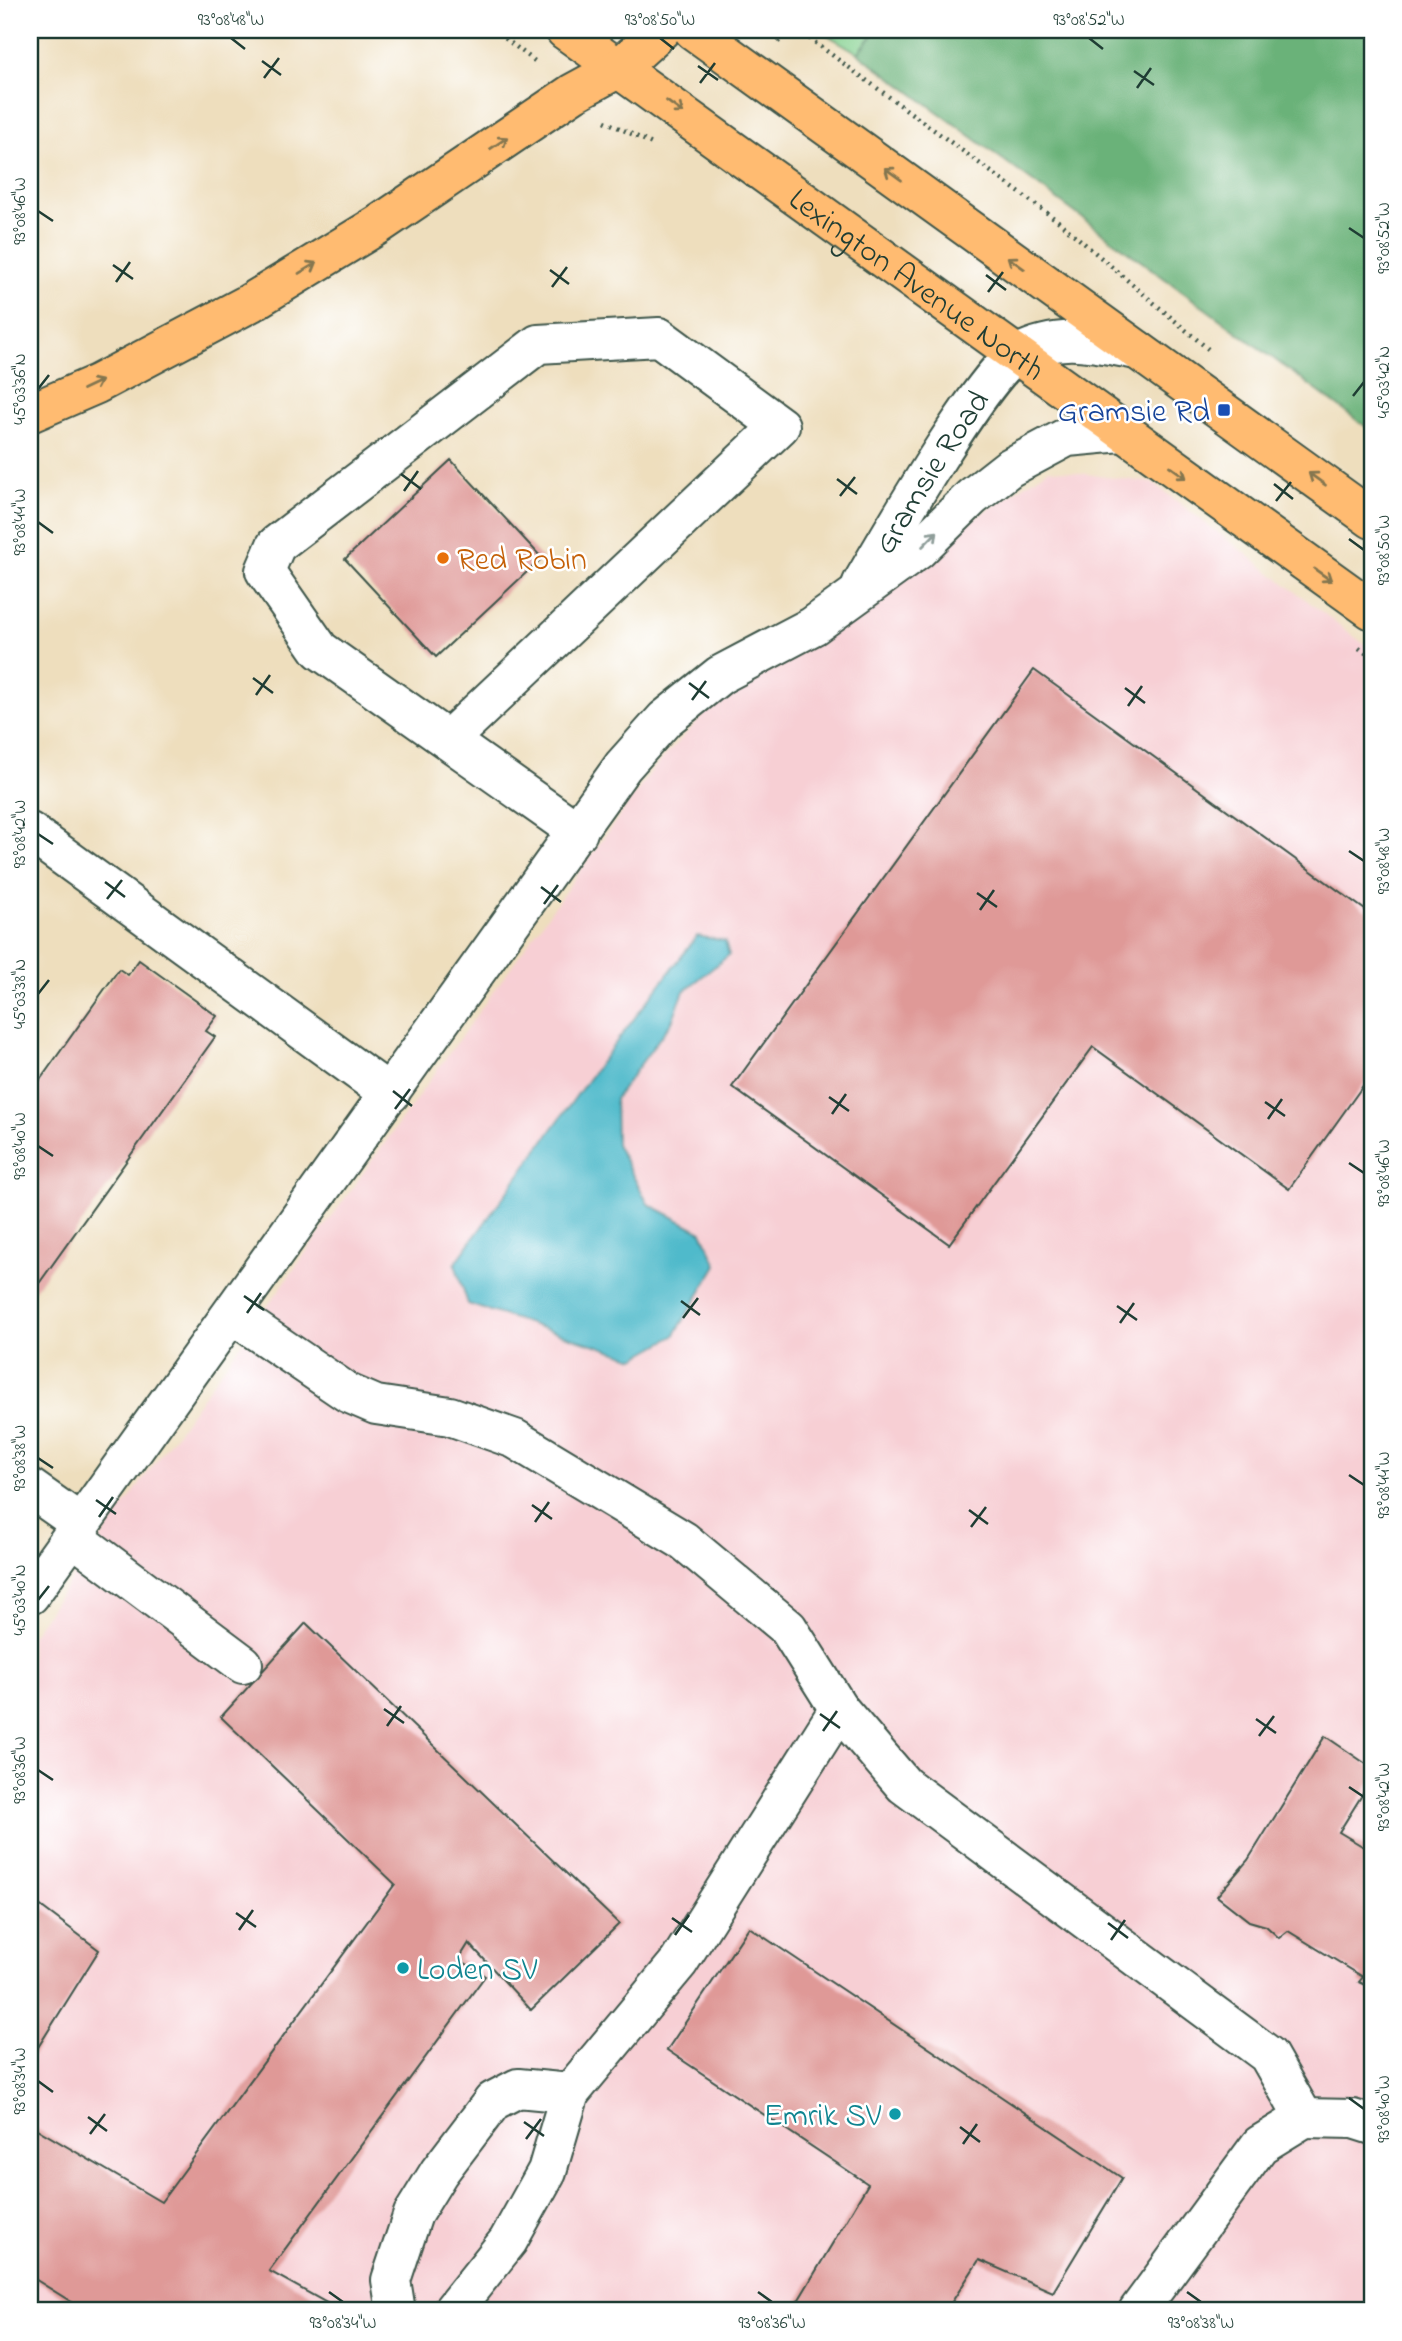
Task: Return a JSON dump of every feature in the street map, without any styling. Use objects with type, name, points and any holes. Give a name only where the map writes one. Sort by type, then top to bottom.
[{"type":"main road","name":"Lexington Avenue North","points":[[565,30],[1372,610]]},
{"type":"main road","points":[[30,413],[97,384],[250,303],[378,225],[573,93],[620,68],[661,30]]},
{"type":"main road","points":[[693,30],[1372,519]]},
{"type":"street","points":[[448,740],[780,426],[659,337],[538,344],[276,545],[265,571],[320,650],[578,832]]},
{"type":"street","name":"Gramsie Road","points":[[855,593],[988,383],[1016,355],[1068,338],[1138,350]]},
{"type":"street","name":"Gramsie Road","points":[[30,1595],[623,766],[665,719],[720,675],[813,626],[855,593],[919,550],[972,497],[1009,468],[1067,437],[1122,432]]},
{"type":"street","points":[[30,832],[390,1094]]},
{"type":"street","points":[[232,1314],[348,1393],[376,1405],[450,1416],[514,1439],[684,1541],[788,1628],[839,1709],[904,1785],[1268,2055],[1304,2118]]},
{"type":"street","points":[[30,1488],[76,1530],[243,1664]]},
{"type":"street","points":[[452,2311],[508,2241],[547,2171],[570,2093],[679,1962],[839,1709]]},
{"type":"street","points":[[396,2311],[391,2280],[413,2214],[439,2172],[493,2101],[517,2088],[570,2093]]},
{"type":"street","points":[[1138,2311],[1260,2145],[1304,2118],[1353,2119],[1372,2125]]},
{"type":"path","points":[[494,30],[536,62]]},
{"type":"path","points":[[798,30],[1058,221],[1211,352]]},
{"type":"shaded area","points":[[1049,469],[1153,483],[1372,650],[1372,2311],[30,2311],[30,1637],[653,769],[707,711],[830,633],[925,551]]},
{"type":"green space","points":[[819,30],[874,30],[875,32],[858,53]]},
{"type":"green space","points":[[874,30],[1372,30],[1372,431],[858,53],[875,33]]},
{"type":"water","points":[[697,936],[725,941],[729,955],[684,991],[672,1021],[615,1099],[616,1144],[648,1204],[702,1232],[717,1265],[674,1336],[635,1358],[468,1304],[455,1264],[595,1070]]},
{"type":"building","name":"Red Robin","points":[[451,460],[542,558],[436,657],[345,559]]},
{"type":"building","points":[[1034,670],[1372,915],[1372,1073],[1289,1189],[1093,1047],[949,1244],[732,1087]]},
{"type":"building","points":[[139,960],[217,1016],[206,1031],[215,1037],[30,1296],[30,1094],[119,969],[128,975]]},
{"type":"building","name":"Loden SV","points":[[306,1623],[619,1924],[531,2010],[469,1943],[459,1959],[485,1976],[269,2271],[327,2303],[322,2311],[86,2311],[30,2276],[30,2125],[161,2202],[395,1884],[221,1717]]},
{"type":"building","points":[[1325,1736],[1372,1768],[1372,1779],[1339,1832],[1372,1852],[1372,1988],[1359,1982],[1363,1977],[1288,1931],[1279,1938],[1266,1926],[1249,1921],[1217,1896],[1248,1860]]},
{"type":"building","points":[[30,1898],[99,1950],[30,2060]]},
{"type":"building","name":"Emrik SV","points":[[749,1927],[1122,2178],[1053,2292],[979,2260],[946,2311],[792,2311],[868,2184],[667,2050]]},
{"type":"place","name":"Gramsie Rd","points":[[1224,410]]},
{"type":"place","name":"Red Robin","points":[[443,558]]},
{"type":"place","name":"Loden SV","points":[[403,1968]]},
{"type":"place","name":"Emrik SV","points":[[895,2114]]}]
